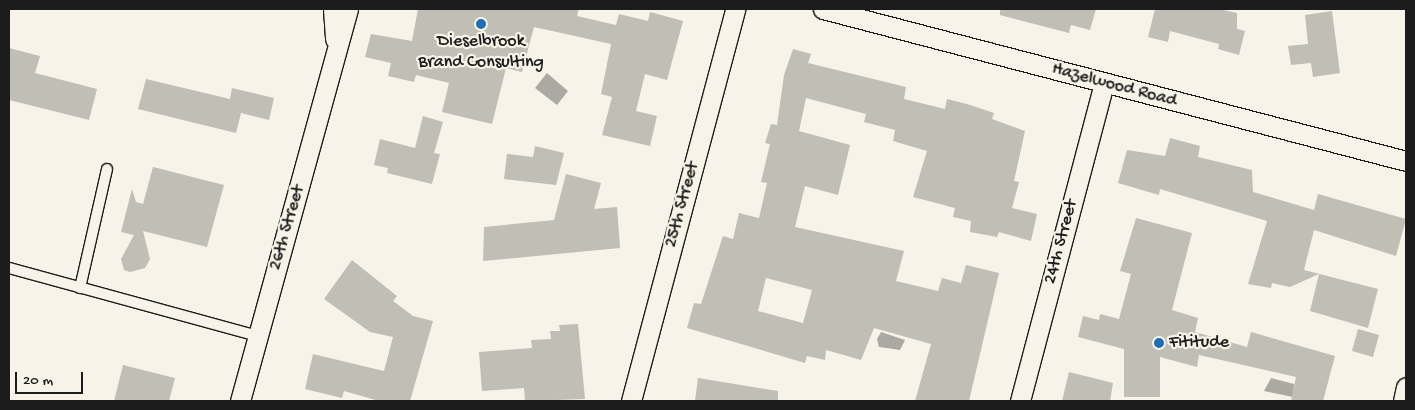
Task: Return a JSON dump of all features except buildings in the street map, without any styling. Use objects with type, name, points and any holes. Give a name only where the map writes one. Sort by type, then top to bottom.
[{"type":"street","name":"26th Street","points":[[332,9],[337,55]]},
{"type":"street","name":"26th Street","points":[[240,401],[337,55],[348,9]]},
{"type":"street","name":"25th Street","points":[[631,401],[735,9]]},
{"type":"street","name":"Hazelwood Road","points":[[823,9],[1406,162]]},
{"type":"street","name":"24th Street","points":[[1020,401],[1104,83]]},
{"type":"street","points":[[1403,401],[1406,387]]},
{"type":"lane","points":[[80,288],[106,169]]},
{"type":"lane","points":[[9,268],[258,336]]},
{"type":"shaded area","points":[[547,73],[568,91],[557,105],[535,88]]},
{"type":"shaded area","points":[[881,332],[905,340],[900,350],[879,347],[877,339]]},
{"type":"shaded area","points":[[1271,378],[1294,384],[1293,397],[1264,391]]},
{"type":"place","name":"Dieselbrook Brand Consulting","points":[[481,24]]},
{"type":"place","name":"Fititude","points":[[1159,343]]}]
